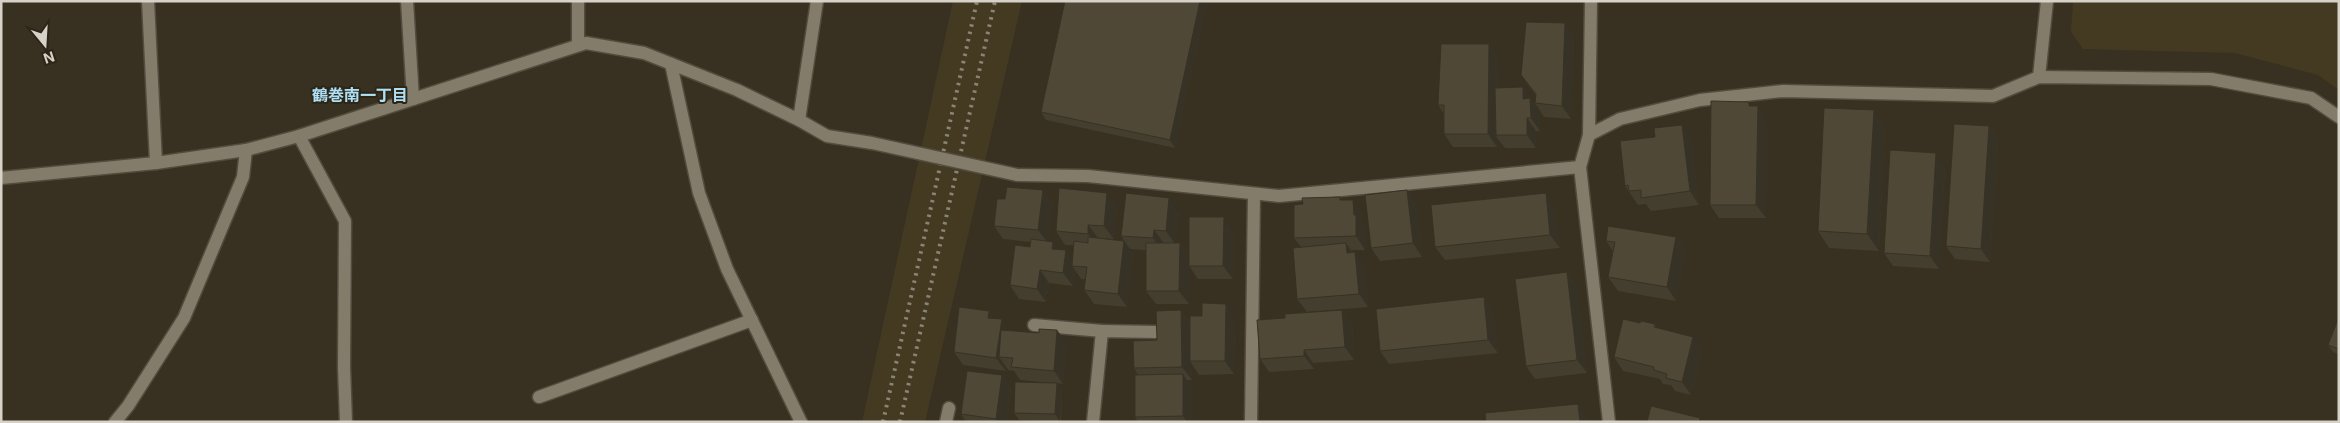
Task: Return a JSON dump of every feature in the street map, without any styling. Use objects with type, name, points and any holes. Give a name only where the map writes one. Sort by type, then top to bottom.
[{"type":"street","points":[[148,1],[156,163]]},
{"type":"street","points":[[407,1],[413,99]]},
{"type":"street","points":[[578,1],[578,45]]},
{"type":"street","points":[[799,120],[816,1]]},
{"type":"street","points":[[1591,1],[1589,135],[1580,167],[1609,422]]},
{"type":"street","points":[[2039,77],[2047,1]]},
{"type":"street","points":[[1,178],[156,163],[246,150],[299,136],[586,42],[644,53],[737,90],[799,120],[827,136],[872,142],[1017,175],[1088,176],[1279,196],[1580,167]]},
{"type":"street","points":[[671,64],[699,193],[727,270],[801,422]]},
{"type":"street","points":[[1589,135],[1620,119],[1700,100],[1783,90],[1993,96],[2039,77],[2211,79],[2311,98],[2339,118]]},
{"type":"street","points":[[299,136],[345,221],[344,367],[346,422]]},
{"type":"street","points":[[115,422],[128,406],[184,318],[243,177],[246,150]]},
{"type":"street","points":[[1251,422],[1254,194]]},
{"type":"street","points":[[539,397],[752,320]]},
{"type":"street","points":[[1034,325],[1102,331],[1156,332]]},
{"type":"street","points":[[1093,422],[1102,331]]},
{"type":"street","points":[[946,422],[949,408]]},
{"type":"shaded area","points":[[953,1],[1022,1],[925,422],[862,422]]},
{"type":"shaded area","points":[[2073,1],[2339,1],[2339,90],[2318,75],[2235,53],[2083,49],[2071,32]]},
{"type":"building","points":[[1065,1],[1200,1],[1170,140],[1041,112]]},
{"type":"building","points":[[1526,22],[1565,23],[1562,106],[1535,103],[1536,94],[1521,75]]},
{"type":"building","points":[[1441,44],[1489,44],[1488,134],[1444,134],[1444,105],[1438,105]]},
{"type":"building","points":[[1523,87],[1523,99],[1530,98],[1531,118],[1527,118],[1527,135],[1496,135],[1495,88]]},
{"type":"building","points":[[1711,101],[1749,102],[1749,106],[1758,106],[1756,205],[1710,205]]},
{"type":"building","points":[[1824,108],[1874,110],[1867,234],[1818,231]]},
{"type":"building","points":[[1954,124],[1989,126],[1981,249],[1946,246]]},
{"type":"building","points":[[1682,125],[1690,191],[1641,198],[1641,190],[1629,191],[1628,185],[1625,186],[1620,141],[1655,137],[1654,128]]},
{"type":"building","points":[[1890,150],[1936,153],[1930,256],[1884,253]]},
{"type":"building","points":[[1007,187],[1043,190],[1038,230],[994,226],[997,199],[1005,199]]},
{"type":"building","points":[[1059,188],[1107,193],[1104,226],[1088,225],[1088,234],[1056,231]]},
{"type":"building","points":[[1407,190],[1413,243],[1371,248],[1365,195]]},
{"type":"building","points":[[1126,193],[1169,198],[1166,231],[1154,230],[1153,238],[1121,236]]},
{"type":"building","points":[[1546,193],[1550,235],[1435,247],[1431,205]]},
{"type":"building","points":[[1340,197],[1340,200],[1353,200],[1354,215],[1356,215],[1356,236],[1294,238],[1294,205],[1303,204],[1302,198]]},
{"type":"building","points":[[1189,217],[1224,217],[1223,266],[1189,266]]},
{"type":"building","points":[[1608,226],[1676,237],[1667,287],[1608,277],[1615,242],[1606,241]]},
{"type":"building","points":[[1088,237],[1124,241],[1118,294],[1084,290],[1087,267],[1072,266],[1074,241],[1088,243]]},
{"type":"building","points":[[1031,239],[1053,242],[1052,249],[1066,250],[1063,273],[1040,270],[1037,289],[1010,285],[1015,245],[1030,247]]},
{"type":"building","points":[[1146,243],[1180,243],[1179,291],[1146,291]]},
{"type":"building","points":[[1346,243],[1347,253],[1355,252],[1359,294],[1297,299],[1293,248]]},
{"type":"building","points":[[1567,272],[1577,360],[1526,366],[1515,279]]},
{"type":"building","points":[[1484,297],[1488,340],[1380,351],[1376,309]]},
{"type":"building","points":[[1202,303],[1226,304],[1225,361],[1190,361],[1190,316],[1202,316]]},
{"type":"building","points":[[959,307],[989,311],[988,318],[1002,319],[996,358],[954,352]]},
{"type":"building","points":[[1181,310],[1182,367],[1134,368],[1133,341],[1157,340],[1156,311]]},
{"type":"building","points":[[1342,310],[1345,347],[1304,350],[1304,356],[1260,359],[1257,320],[1285,318],[1285,314]]},
{"type":"building","points":[[2339,317],[2339,349],[2328,345]]},
{"type":"building","points":[[1623,319],[1655,324],[1654,327],[1693,337],[1682,382],[1666,378],[1667,374],[1654,370],[1654,367],[1614,357]]},
{"type":"building","points":[[1039,329],[1057,330],[1054,371],[1011,367],[1013,358],[999,357],[1001,330],[1039,333]]},
{"type":"building","points":[[967,371],[1002,375],[996,419],[961,414]]},
{"type":"building","points":[[1183,374],[1183,416],[1135,417],[1135,375]]},
{"type":"building","points":[[1015,382],[1057,383],[1055,414],[1014,413]]},
{"type":"building","points":[[1578,404],[1580,422],[1486,422],[1485,413]]},
{"type":"building","points":[[1651,406],[1700,418],[1699,422],[1647,422]]},
{"type":"railway","points":[[883,422],[977,1]]},
{"type":"railway","points":[[900,422],[995,1]]},
{"type":"district","name":"鶴巻南一丁目","points":[[360,95]]}]
